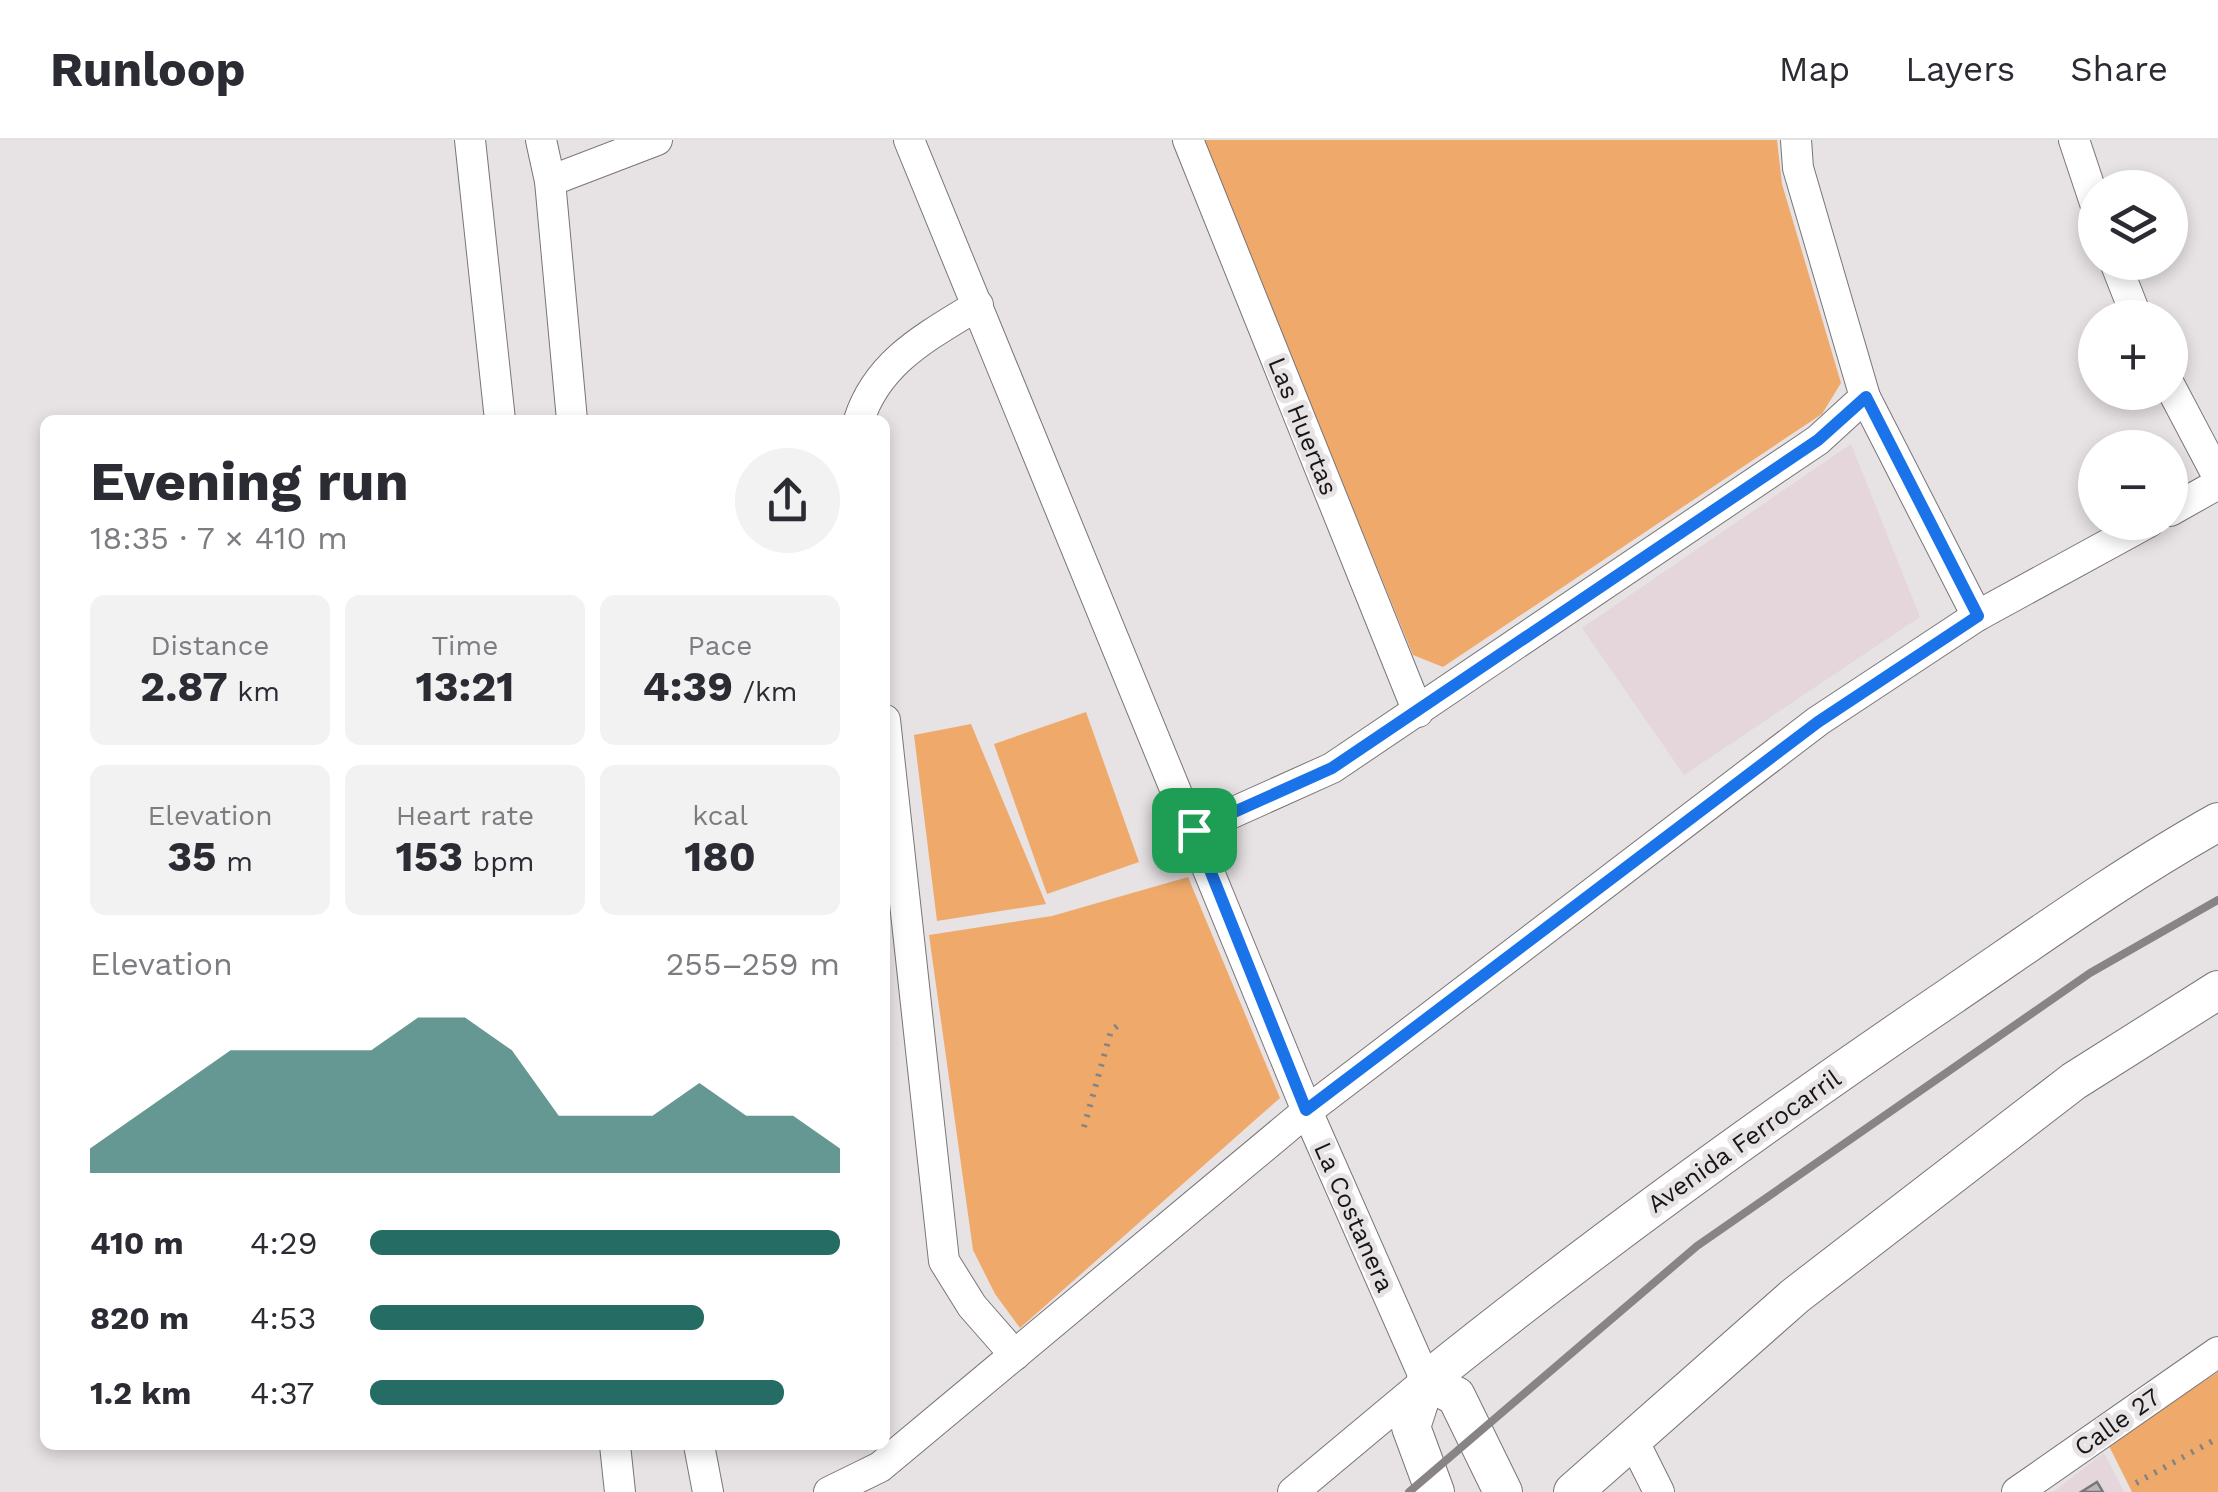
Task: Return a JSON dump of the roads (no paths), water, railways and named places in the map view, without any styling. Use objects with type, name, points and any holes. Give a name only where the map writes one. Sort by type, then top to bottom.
[{"type":"street","points":[[470,140],[499,415]]},
{"type":"street","points":[[541,140],[550,181],[572,415]]},
{"type":"street","points":[[550,181],[657,140]]},
{"type":"street","name":"La Costanera","points":[[909,140],[1306,1110],[1426,1381],[1456,1396],[1503,1492]]},
{"type":"street","name":"Las Huertas","points":[[1188,140],[1418,712]]},
{"type":"street","points":[[1796,140],[1798,168],[1866,397],[1978,616]]},
{"type":"street","points":[[2074,140],[2084,170]]},
{"type":"street","points":[[861,415],[874,383],[913,344],[978,305]]},
{"type":"street","points":[[1194,830],[1332,768],[1818,440],[1866,397]]},
{"type":"street","points":[[2182,410],[2218,481],[2188,500]]},
{"type":"street","points":[[829,1492],[880,1467],[1306,1110],[1818,722],[1978,616],[2115,540]]},
{"type":"street","points":[[890,766],[944,1261],[972,1306],[1015,1355]]},
{"type":"street","name":"Avenida Ferrocarril","points":[[1293,1492],[1574,1261],[1847,1066],[2163,852],[2218,822]]},
{"type":"street","points":[[1573,1492],[1795,1296],[2074,1081],[2218,990]]},
{"type":"street","name":"Calle 27","points":[[2017,1492],[2218,1352]]},
{"type":"street","points":[[1426,1381],[1411,1427],[1435,1492]]},
{"type":"street","points":[[1634,1440],[1659,1492]]},
{"type":"street","points":[[616,1450],[620,1492]]},
{"type":"street","points":[[700,1450],[708,1492]]},
{"type":"railway","points":[[1409,1492],[1697,1246],[2090,973],[2218,900]]}]
